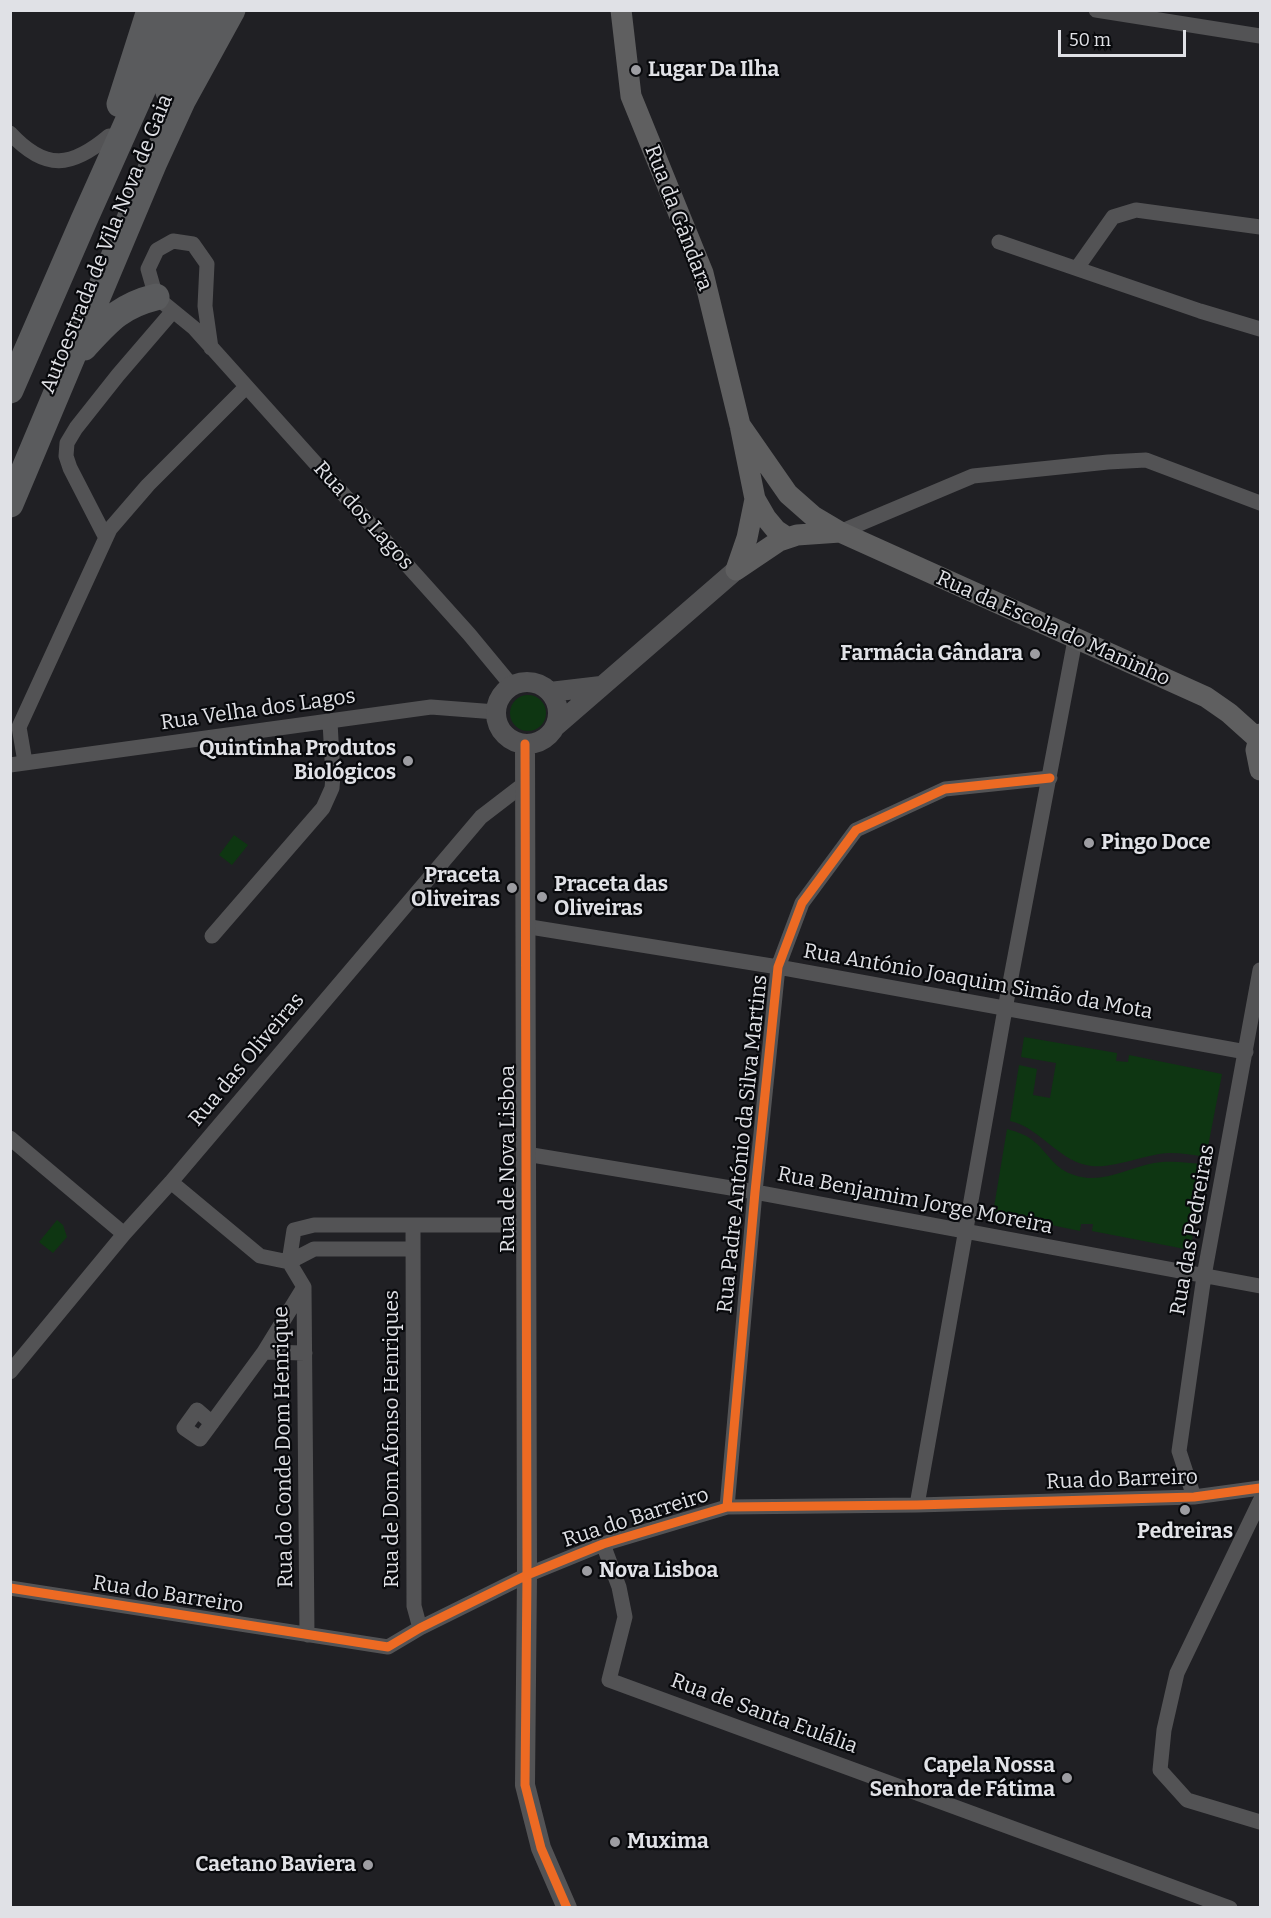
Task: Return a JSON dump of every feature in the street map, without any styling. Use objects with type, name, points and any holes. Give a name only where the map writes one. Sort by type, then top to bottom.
[{"type":"highway","points":[[84,220],[150,10]]},
{"type":"highway","name":"Autoestrada de Vila Nova de Gaia","points":[[10,390],[178,10]]},
{"type":"highway","name":"Autoestrada de Vila Nova de Gaia","points":[[10,478],[204,10]]},
{"type":"highway","points":[[10,504],[154,162],[177,111],[232,10]]},
{"type":"highway","points":[[62,384],[83,347],[109,320],[136,302],[165,304]]},
{"type":"main road","name":"Rua da Gândara","points":[[621,10],[631,96],[703,273],[740,425],[755,499],[766,518],[788,538],[793,518],[788,494]]},
{"type":"main road","name":"Rua da Gândara","points":[[740,425],[788,494],[807,511],[840,532]]},
{"type":"main road","name":"Rua da Gândara","points":[[736,570],[747,538],[755,499]]},
{"type":"main road","points":[[736,570],[779,541],[797,535],[840,532]]},
{"type":"main road","name":"Rua da Escola do Maninho","points":[[840,532],[1206,698],[1259,737]]},
{"type":"main road","points":[[1259,737],[1256,750],[1260,770]]},
{"type":"street","points":[[1096,10],[1260,36]]},
{"type":"street","points":[[12,134],[23,147],[39,156],[57,161],[74,160],[90,152],[110,136]]},
{"type":"street","points":[[1077,268],[1113,217],[1136,210],[1260,227]]},
{"type":"street","points":[[106,538],[70,468],[66,456],[68,443],[76,428],[118,375],[165,304],[148,269],[157,250],[173,241],[193,244],[207,264],[205,306],[211,348]]},
{"type":"street","points":[[999,242],[1200,311],[1260,329]]},
{"type":"street","name":"Rua dos Lagos","points":[[165,304],[194,328],[469,634],[512,687]]},
{"type":"street","points":[[18,763],[19,727],[110,529],[148,484],[246,387]]},
{"type":"street","points":[[840,532],[973,476],[1108,462],[1146,460],[1260,503]]},
{"type":"street","points":[[556,726],[558,714],[556,702],[550,692],[540,685],[528,682],[512,687],[499,701],[496,712],[498,724],[505,735],[525,744],[538,742],[549,736],[556,726],[601,686],[736,570]]},
{"type":"street","points":[[917,1505],[1005,1009],[1075,640]]},
{"type":"street","points":[[550,692],[601,686]]},
{"type":"street","name":"Rua Velha dos Lagos","points":[[18,763],[431,707],[496,712]]},
{"type":"street","points":[[212,936],[323,808],[332,788],[333,776],[330,722]]},
{"type":"street","name":"Rua de Nova Lisboa","points":[[525,744],[527,1575],[525,1785],[541,1848],[567,1908]]},
{"type":"street","name":"Rua Padre António da Silva Martins","points":[[727,1507],[754,1192],[778,967],[802,903],[856,830],[945,789],[1050,778]]},
{"type":"street","name":"Rua das Oliveiras","points":[[10,1372],[124,1234],[171,1182],[481,817],[524,784]]},
{"type":"street","name":"Rua António Joaquim Simão da Mota","points":[[524,926],[778,967],[1246,1052]]},
{"type":"street","name":"Rua das Pedreiras","points":[[1194,1497],[1179,1451],[1204,1276],[1260,970]]},
{"type":"street","points":[[10,1138],[124,1234]]},
{"type":"street","name":"Rua Benjamim Jorge Moreira","points":[[526,1154],[754,1192],[1260,1287]]},
{"type":"street","points":[[171,1182],[260,1256],[289,1262],[314,1249],[413,1250]]},
{"type":"street","points":[[289,1262],[294,1230],[314,1225],[413,1227],[526,1225]]},
{"type":"street","points":[[314,1225],[314,1249]]},
{"type":"street","name":"Rua de Dom Afonso Henriques","points":[[413,1227],[414,1606],[420,1628]]},
{"type":"street","name":"Rua do Conde Dom Henrique","points":[[289,1262],[304,1287],[307,1635]]},
{"type":"street","points":[[212,1423],[264,1352],[304,1287]]},
{"type":"street","points":[[264,1352],[305,1353]]},
{"type":"street","name":"Rua do Barreiro","points":[[10,1588],[388,1647],[420,1628],[527,1575],[603,1544],[727,1507],[917,1505],[1194,1497],[1260,1488]]},
{"type":"street","points":[[1260,1501],[1177,1673],[1164,1730],[1160,1770],[1187,1800],[1260,1822]]},
{"type":"street","name":"Rua de Santa Eulália","points":[[603,1544],[619,1587],[625,1617],[609,1680],[1230,1908]]},
{"type":"green space","points":[[528,695],[541,700],[546,713],[541,726],[528,731],[515,726],[510,713],[515,700]]},
{"type":"green space","points":[[234,835],[248,845],[232,865],[219,855]]},
{"type":"green space","points":[[1024,1037],[1117,1053],[1116,1061],[1128,1062],[1129,1055],[1222,1074],[1206,1157],[1169,1153],[1106,1166],[1086,1165],[1066,1156],[1030,1130],[1010,1121],[1019,1065],[1037,1069],[1033,1095],[1050,1098],[1056,1063],[1021,1057]]},
{"type":"green space","points":[[1007,1129],[1033,1140],[1062,1169],[1084,1178],[1114,1175],[1160,1162],[1205,1164],[1190,1250],[1092,1231],[1093,1224],[1081,1224],[1080,1231],[993,1213]]},
{"type":"green space","points":[[57,1220],[63,1225],[67,1237],[53,1253],[39,1242]]},
{"type":"cycle path","points":[[525,744],[527,1575],[525,1785],[541,1848],[567,1908]]},
{"type":"cycle path","points":[[727,1507],[778,967],[802,903],[856,830],[945,789],[1050,778]]},
{"type":"cycle path","points":[[10,1588],[388,1647],[420,1628],[527,1575],[603,1544],[727,1507],[917,1505],[1194,1497],[1260,1488]]},
{"type":"place","name":"Lugar Da Ilha","points":[[636,70]]},
{"type":"place","name":"Farmácia Gândara","points":[[1035,654]]},
{"type":"place","name":"Quintinha Produtos Biológicos","points":[[408,761]]},
{"type":"place","name":"Pingo Doce","points":[[1089,843]]},
{"type":"place","name":"Praceta Oliveiras","points":[[512,888]]},
{"type":"place","name":"Praceta das Oliveiras","points":[[542,897]]},
{"type":"place","name":"Pedreiras","points":[[1185,1510]]},
{"type":"place","name":"Nova Lisboa","points":[[587,1571]]},
{"type":"place","name":"Capela Nossa Senhora de Fátima","points":[[1067,1778]]},
{"type":"place","name":"Muxima","points":[[615,1842]]},
{"type":"place","name":"Caetano Baviera","points":[[368,1865]]}]
